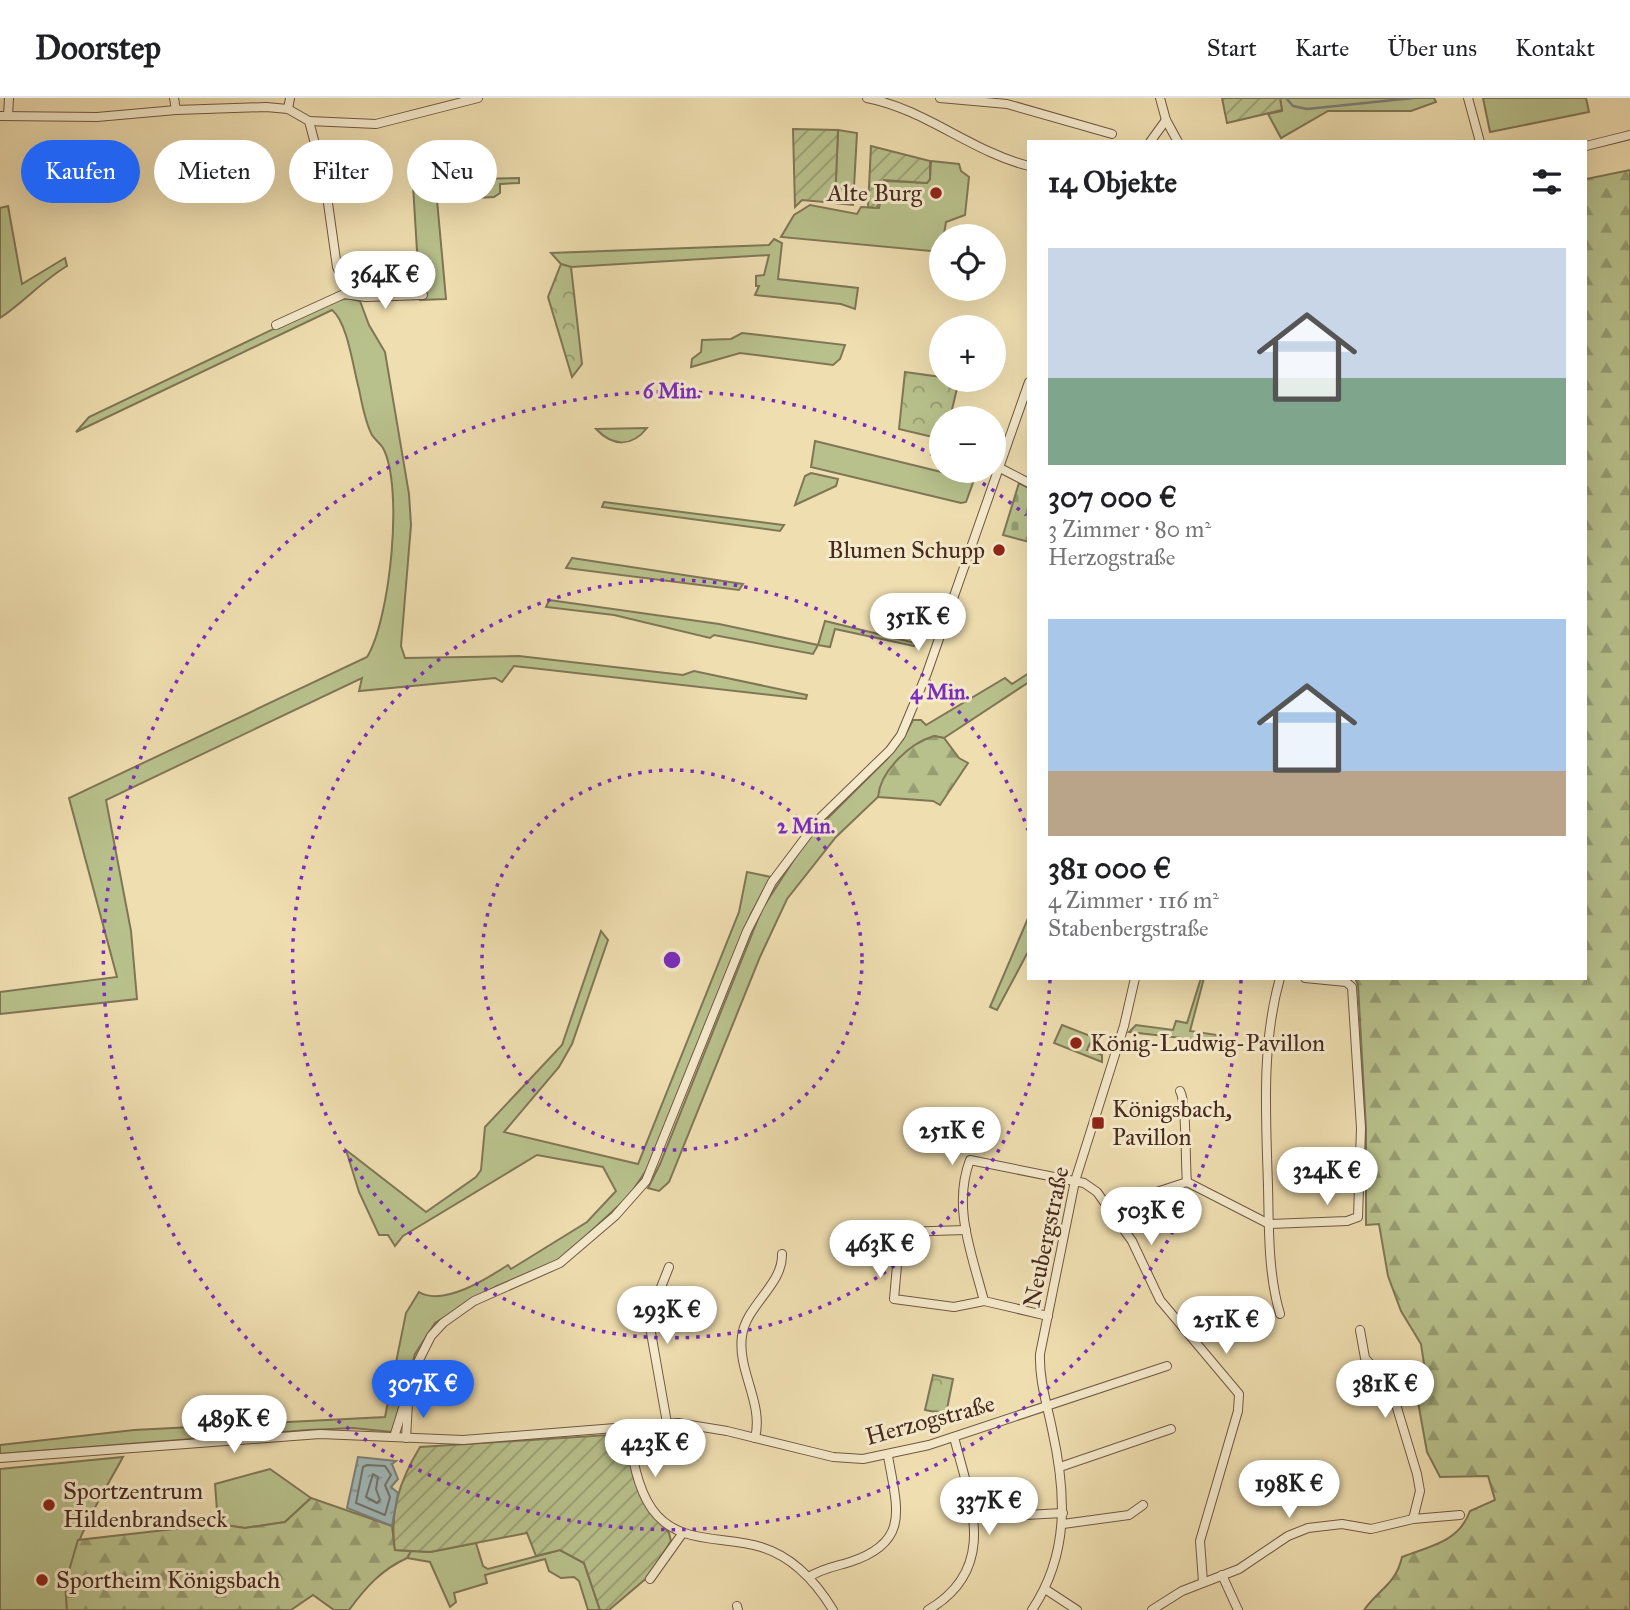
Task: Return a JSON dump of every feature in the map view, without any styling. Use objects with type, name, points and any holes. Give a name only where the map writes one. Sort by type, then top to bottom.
[{"type":"street","points":[[9,98],[4,116],[97,117],[176,110],[288,109],[309,121],[354,125],[388,123],[478,98]]},
{"type":"street","points":[[174,98],[176,110]]},
{"type":"street","points":[[288,109],[290,98]]},
{"type":"street","points":[[867,98],[880,99],[1001,158],[1027,165]]},
{"type":"street","points":[[940,98],[1007,104],[1112,134]]},
{"type":"street","points":[[1160,98],[1166,120],[1177,140]]},
{"type":"street","points":[[1468,98],[1479,140]]},
{"type":"street","points":[[1151,140],[1166,120]]},
{"type":"street","points":[[309,121],[325,182],[337,267],[350,295]]},
{"type":"street","points":[[1587,145],[1630,135]]},
{"type":"street","points":[[276,325],[337,296],[366,298],[423,295]]},
{"type":"street","points":[[1006,452],[1027,389]]},
{"type":"street","points":[[1006,471],[1027,482]]},
{"type":"street","points":[[394,1437],[416,1364],[443,1322],[474,1301],[561,1263],[614,1216],[646,1181],[762,900],[812,826],[890,750],[901,735],[995,483]]},
{"type":"street","name":"Neubergstraße","points":[[1032,1610],[1045,1589],[1058,1556],[1063,1524],[1059,1467],[1040,1364],[1076,1181],[1124,1026],[1135,980]]},
{"type":"street","points":[[1280,980],[1265,1091],[1269,1224],[1273,1278],[1280,1314]]},
{"type":"street","points":[[1111,1207],[1188,1182],[1269,1224],[1347,1221],[1360,1212],[1361,1128],[1352,987],[1346,982],[1326,980]]},
{"type":"street","points":[[1180,1091],[1185,1107],[1183,1135],[1188,1182]]},
{"type":"street","points":[[984,1301],[961,1207],[963,1179],[970,1160],[1076,1181],[1090,1186],[1111,1207],[1132,1241],[1160,1300],[1239,1394],[1238,1411],[1200,1541],[1203,1581]]},
{"type":"street","points":[[966,1230],[902,1230],[893,1295],[897,1300],[954,1307],[984,1301],[1048,1316]]},
{"type":"street","points":[[755,1438],[758,1418],[743,1361],[742,1337],[750,1312],[781,1268],[782,1254]]},
{"type":"street","points":[[667,1423],[650,1327],[654,1305],[669,1267]]},
{"type":"street","points":[[1360,1331],[1365,1358],[1387,1383],[1394,1398],[1417,1474],[1420,1491],[1413,1519]]},
{"type":"street","name":"Herzogstraße","points":[[0,1458],[320,1433],[463,1440],[667,1423],[694,1424],[844,1459],[888,1456],[954,1437],[1167,1366]]},
{"type":"street","points":[[406,1438],[407,1400]]},
{"type":"street","points":[[628,1427],[635,1465],[648,1502],[665,1524],[682,1534],[760,1546],[788,1560],[809,1577],[833,1610]]},
{"type":"street","points":[[1059,1467],[1171,1429]]},
{"type":"street","points":[[928,1610],[952,1593],[966,1573],[973,1555],[973,1518],[954,1437]]},
{"type":"street","points":[[809,1577],[873,1553],[891,1537],[897,1512],[888,1456]]},
{"type":"street","points":[[1063,1524],[1129,1515],[1143,1505]]},
{"type":"street","points":[[973,1518],[1063,1513]]},
{"type":"street","points":[[1152,1610],[1203,1581],[1239,1569],[1288,1536],[1308,1528],[1342,1524],[1371,1529],[1413,1519],[1460,1515]]},
{"type":"street","points":[[650,1579],[682,1534]]},
{"type":"street","points":[[1222,1575],[1238,1610]]},
{"type":"street","points":[[1045,1589],[1077,1610]]},
{"type":"green space","points":[[1222,98],[1280,98],[1282,110],[1227,123]]},
{"type":"green space","points":[[1280,98],[1434,98],[1436,102],[1411,111],[1328,111],[1281,138],[1268,114],[1282,111]]},
{"type":"green space","points":[[1483,98],[1586,98],[1589,112],[1490,132]]},
{"type":"green space","points":[[793,129],[838,130],[835,203],[802,200],[795,207]]},
{"type":"green space","points":[[838,130],[857,133],[853,205],[835,203]]},
{"type":"green space","points":[[871,146],[930,161],[930,179],[927,183],[884,180],[877,208],[868,207]]},
{"type":"green space","points":[[931,161],[959,164],[961,171],[969,177],[965,215],[946,224],[929,224],[929,251],[781,237],[794,215],[810,205],[857,214],[861,207],[879,208],[885,181],[927,183],[930,179]]},
{"type":"green space","points":[[1630,170],[1630,1610],[1364,1610],[1396,1574],[1402,1557],[1442,1542],[1459,1530],[1470,1511],[1495,1500],[1488,1476],[1440,1477],[1427,1452],[1416,1391],[1426,1377],[1421,1344],[1401,1311],[1388,1276],[1379,1224],[1366,1225],[1366,1129],[1356,980],[1587,980],[1587,179]]},
{"type":"green space","points":[[497,178],[519,178],[519,183],[500,184],[500,193],[497,195]]},
{"type":"green space","points":[[414,203],[437,203],[446,299],[420,300]]},
{"type":"green space","points":[[8,206],[22,284],[65,258],[67,266],[0,318],[0,208]]},
{"type":"green space","points":[[774,239],[782,243],[778,279],[858,288],[855,309],[841,304],[755,295],[759,286],[756,286],[756,276],[764,275],[769,255],[571,267],[561,264],[551,253],[769,245]]},
{"type":"green space","points":[[561,264],[571,267],[582,364],[572,377],[548,297]]},
{"type":"green space","points":[[348,298],[360,301],[369,325],[385,352],[409,494],[411,525],[401,646],[405,658],[519,656],[683,675],[694,671],[807,695],[806,699],[514,666],[502,682],[495,678],[359,691],[362,678],[106,800],[131,931],[137,999],[0,1014],[0,992],[117,977],[69,798],[367,657],[375,639],[388,585],[393,522],[393,492],[389,467],[383,448],[367,424],[346,335],[338,316],[332,310],[76,432],[89,417],[330,302]]},
{"type":"green space","points":[[742,333],[845,345],[840,359],[833,365],[740,353],[691,367],[692,359],[701,352],[702,340],[731,339]]},
{"type":"green space","points":[[905,372],[929,375],[929,392],[956,392],[953,406],[929,406],[929,436],[899,429]]},
{"type":"green space","points":[[647,428],[635,439],[622,442],[609,439],[596,429]]},
{"type":"green space","points":[[815,441],[929,469],[929,483],[973,483],[966,502],[961,503],[811,467]]},
{"type":"green space","points":[[811,473],[838,479],[836,486],[795,505],[805,476]]},
{"type":"green space","points":[[1019,483],[1027,487],[1027,541],[1003,535]]},
{"type":"green space","points":[[604,502],[784,525],[780,531],[602,507]]},
{"type":"green space","points":[[572,558],[743,584],[739,590],[566,568]]},
{"type":"green space","points":[[549,600],[719,624],[818,645],[813,654],[714,635],[710,638],[614,615],[546,607]]},
{"type":"green space","points":[[825,621],[915,643],[914,646],[835,629],[830,647],[818,645]]},
{"type":"green space","points":[[1027,674],[1027,683],[944,738],[934,736],[898,759],[878,797],[836,837],[787,899],[760,957],[669,1182],[659,1191],[648,1188],[762,909],[808,838],[887,759],[903,739],[913,720],[921,720],[926,725],[1005,678],[1012,684]]},
{"type":"green space","points":[[934,736],[944,738],[959,758],[968,763],[940,805],[933,801],[878,797],[884,777],[898,759],[915,745]]},
{"type":"green space","points":[[747,872],[771,877],[751,914],[647,1169],[629,1196],[561,1259],[497,1286],[435,1323],[415,1354],[392,1432],[353,1428],[308,1430],[0,1454],[0,1445],[134,1430],[385,1417],[406,1313],[419,1292],[429,1296],[452,1293],[477,1283],[508,1265],[511,1269],[587,1222],[616,1191],[603,1167],[537,1155],[403,1236],[395,1246],[388,1235],[379,1235],[359,1192],[346,1150],[426,1212],[476,1177],[481,1170],[485,1127],[562,1045],[601,931],[608,940],[572,1044],[559,1067],[504,1132],[638,1164],[739,912]]},
{"type":"green space","points":[[1027,921],[1027,954],[997,1010],[990,1007]]},
{"type":"green space","points":[[1200,980],[1203,980],[1190,1031],[1217,1035],[1216,1042],[1129,1032],[1136,1025],[1173,1030],[1176,1021],[1187,1023]]},
{"type":"green space","points":[[1062,1025],[1093,1037],[1087,1050],[1102,1055],[1102,1062],[1054,1043]]},
{"type":"green space","points":[[933,1375],[953,1379],[946,1414],[925,1410]]},
{"type":"green space","points":[[624,1434],[643,1501],[669,1533],[671,1541],[649,1576],[609,1610],[600,1610],[584,1563],[560,1550],[536,1556],[527,1533],[430,1552],[395,1550],[395,1509],[402,1484],[420,1447]]},
{"type":"green space","name":"Sportzentrum Hildenbrandseck","points":[[123,1457],[93,1511],[76,1549],[67,1589],[67,1610],[0,1610],[0,1469]]},
{"type":"green space","points":[[270,1469],[311,1498],[285,1522],[245,1528],[218,1524],[215,1484]]},
{"type":"green space","points":[[311,1498],[392,1526],[395,1550],[411,1551],[407,1558],[375,1580],[349,1610],[334,1610],[313,1595],[291,1610],[67,1610],[65,1584],[78,1540],[218,1524],[245,1528],[285,1522]]},
{"type":"green space","points":[[476,1543],[483,1566],[488,1569],[560,1550],[584,1563],[600,1610],[588,1610],[579,1581],[574,1577],[561,1578],[549,1571],[545,1559],[485,1575],[487,1583],[454,1593],[456,1602],[450,1607],[430,1562],[407,1558],[411,1551],[430,1552]]},
{"type":"water","points":[[358,1457],[396,1461],[392,1464],[398,1479],[391,1487],[398,1493],[392,1526],[347,1508]]},
{"type":"waterway","points":[[1286,98],[1293,106],[1307,109],[1413,98]]},
{"type":"place","name":"Alte Burg","points":[[936,193]]},
{"type":"place","name":"Blumen Schupp","points":[[999,550]]},
{"type":"place","name":"König-Ludwig-Pavillon","points":[[1076,1043]]},
{"type":"place","name":"Königsbach, Pavillon","points":[[1098,1123]]},
{"type":"place","name":"Sportzentrum Hildenbrandseck","points":[[49,1505]]},
{"type":"place","name":"Sportheim Königsbach","points":[[42,1580]]}]
